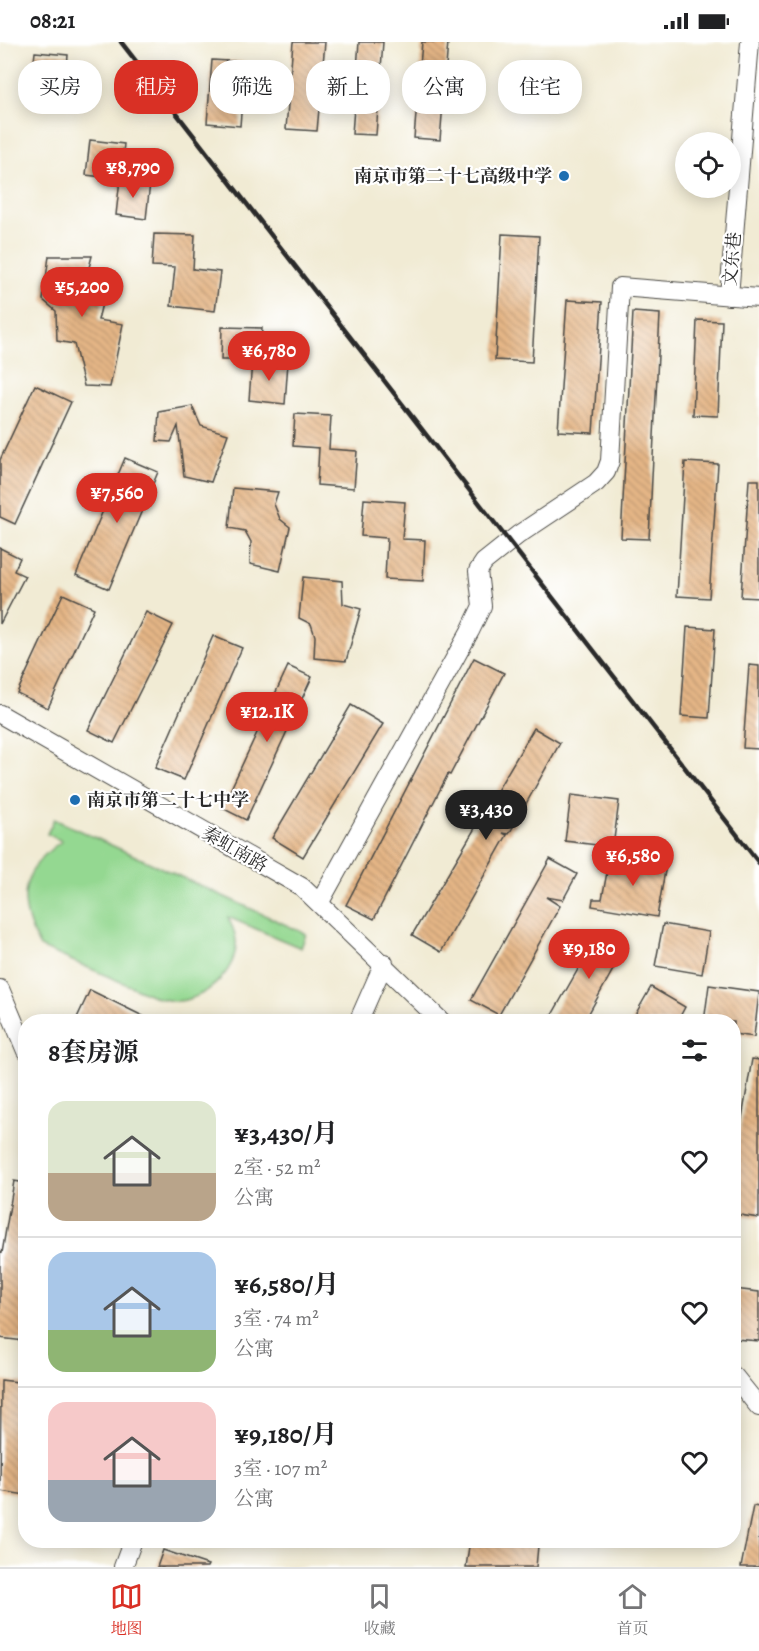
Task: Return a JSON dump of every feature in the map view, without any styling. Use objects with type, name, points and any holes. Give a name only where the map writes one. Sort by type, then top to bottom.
[{"type":"street","name":"文东巷","points":[[729,296],[750,42]]},
{"type":"street","points":[[320,902],[482,606],[478,571],[484,562],[518,535],[596,483],[606,472],[610,461],[620,287],[759,298]]},
{"type":"street","name":"秦虹南路","points":[[0,714],[302,887],[384,963],[434,1014]]},
{"type":"street","points":[[362,1014],[384,963]]},
{"type":"street","points":[[0,990],[18,1033]]},
{"type":"street","points":[[741,1385],[759,1407]]},
{"type":"street","points":[[123,1567],[130,1548]]},
{"type":"green space","points":[[54,819],[306,934],[301,948],[228,917],[236,947],[228,970],[220,980],[199,995],[176,1001],[158,998],[40,947],[27,916],[26,888],[37,864],[62,841],[47,834]]},
{"type":"building","points":[[293,42],[325,42],[323,60],[306,60],[306,114],[319,114],[317,131],[286,129],[287,114],[294,114],[294,60],[292,60]]},
{"type":"building","points":[[359,42],[383,42],[382,60],[358,60]]},
{"type":"building","points":[[422,42],[448,42],[447,60],[420,60]]},
{"type":"building","points":[[35,52],[68,55],[68,60],[34,60]]},
{"type":"building","points":[[210,85],[210,114],[241,114],[240,126],[207,123]]},
{"type":"building","points":[[354,114],[378,114],[376,135],[352,134]]},
{"type":"building","points":[[416,114],[442,114],[440,140],[414,138]]},
{"type":"building","points":[[90,140],[124,144],[120,179],[86,175]]},
{"type":"building","points":[[120,179],[150,183],[146,219],[116,215]]},
{"type":"building","points":[[154,234],[195,235],[193,269],[220,272],[215,311],[171,306],[175,267],[152,266]]},
{"type":"building","points":[[502,234],[539,236],[532,362],[495,360]]},
{"type":"building","points":[[49,256],[92,256],[85,283],[106,287],[98,320],[123,324],[110,387],[84,386],[74,344],[57,341],[56,311],[43,300]]},
{"type":"building","points":[[567,300],[602,302],[593,433],[558,431]]},
{"type":"building","points":[[633,312],[660,314],[649,539],[621,538]]},
{"type":"building","points":[[697,320],[722,321],[718,416],[693,415]]},
{"type":"building","points":[[222,327],[262,328],[260,360],[221,360]]},
{"type":"building","points":[[252,361],[288,362],[285,404],[249,400]]},
{"type":"building","points":[[35,385],[71,402],[15,524],[0,517],[0,460]]},
{"type":"building","points":[[192,406],[201,426],[228,434],[211,482],[184,476],[178,426],[171,442],[157,441],[159,412]]},
{"type":"building","points":[[295,414],[331,416],[329,449],[357,451],[354,488],[317,485],[319,448],[293,446]]},
{"type":"building","points":[[125,458],[158,472],[109,589],[76,575]]},
{"type":"building","points":[[685,462],[718,464],[709,598],[677,596]]},
{"type":"building","points":[[749,480],[759,480],[759,598],[741,597]]},
{"type":"building","points":[[233,488],[278,492],[274,504],[280,519],[290,527],[280,571],[250,564],[251,542],[245,531],[229,528]]},
{"type":"building","points":[[364,499],[405,502],[402,539],[425,540],[423,581],[385,579],[387,538],[361,536]]},
{"type":"building","points":[[0,548],[20,558],[14,571],[25,576],[0,624]]},
{"type":"building","points":[[303,577],[342,581],[343,604],[361,609],[346,661],[314,658],[315,636],[311,624],[299,618]]},
{"type":"building","points":[[63,594],[94,608],[48,708],[17,693]]},
{"type":"building","points":[[146,612],[173,625],[114,743],[88,730]]},
{"type":"building","points":[[687,627],[715,629],[709,718],[681,716]]},
{"type":"building","points":[[213,636],[242,648],[184,780],[155,768]]},
{"type":"building","points":[[474,658],[504,673],[450,775],[448,774],[374,919],[346,905]]},
{"type":"building","points":[[749,665],[759,666],[759,749],[743,748]]},
{"type":"building","points":[[288,666],[312,677],[246,820],[222,808]]},
{"type":"building","points":[[351,705],[383,724],[303,857],[272,838]]},
{"type":"building","points":[[534,728],[560,743],[509,834],[503,833],[507,835],[441,952],[412,935]]},
{"type":"building","points":[[571,795],[619,801],[613,847],[565,841]]},
{"type":"building","points":[[610,856],[666,865],[657,917],[592,906],[593,899],[602,899]]},
{"type":"building","points":[[550,859],[577,874],[563,900],[546,897],[560,906],[500,1014],[471,1000]]},
{"type":"building","points":[[663,924],[709,932],[702,974],[655,966]]},
{"type":"building","points":[[601,929],[627,945],[618,960],[598,957],[615,966],[588,1014],[553,1014]]},
{"type":"building","points":[[709,985],[759,992],[754,1037],[741,1035],[741,1014],[705,1014]]},
{"type":"building","points":[[651,987],[685,1007],[681,1014],[636,1014]]},
{"type":"building","points":[[90,990],[139,1014],[79,1014]]},
{"type":"building","points":[[752,1059],[759,1060],[759,1218],[741,1215],[741,1124]]},
{"type":"building","points":[[14,1181],[18,1182],[18,1340],[0,1338],[0,1252],[2,1253]]},
{"type":"building","points":[[741,1290],[759,1292],[759,1341],[741,1340]]},
{"type":"building","points":[[1,1380],[18,1382],[18,1494],[0,1491]]},
{"type":"building","points":[[753,1506],[759,1507],[759,1567],[741,1567]]},
{"type":"building","points":[[469,1548],[538,1548],[536,1567],[466,1567]]},
{"type":"building","points":[[163,1550],[208,1565],[207,1567],[157,1567]]},
{"type":"railway","points":[[121,42],[759,863]]},
{"type":"place","name":"南京市第二十七高级中学","points":[[564,176]]},
{"type":"place","name":"南京市第二十七中学","points":[[75,800]]}]
